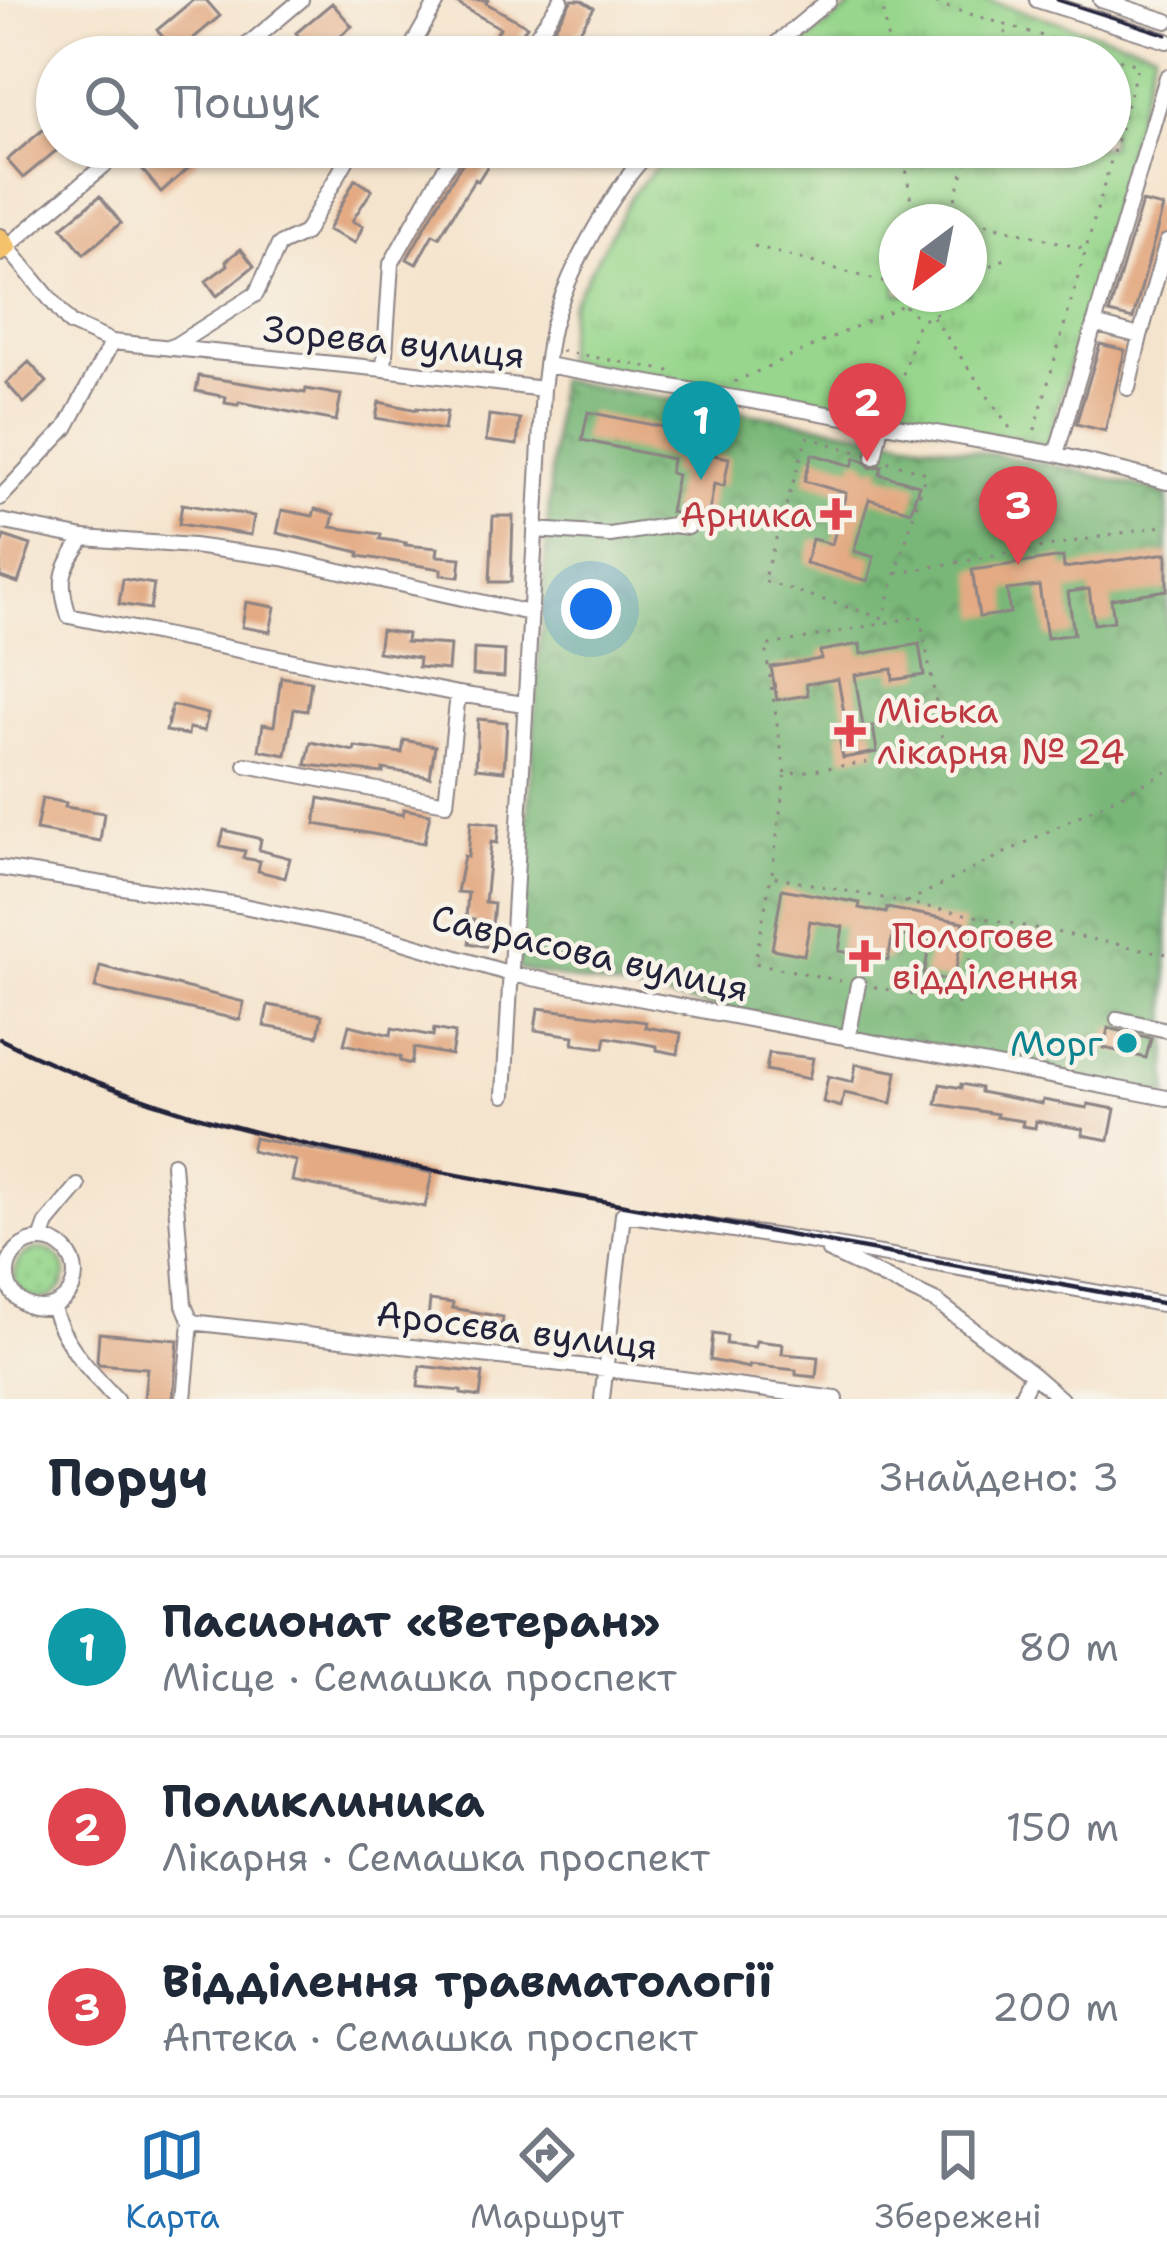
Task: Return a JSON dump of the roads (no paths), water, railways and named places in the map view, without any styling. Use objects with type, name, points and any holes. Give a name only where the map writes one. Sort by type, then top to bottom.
[{"type":"street","points":[[258,36],[302,0]]},
{"type":"street","points":[[418,36],[438,0]]},
{"type":"street","points":[[536,36],[560,0]]},
{"type":"street","points":[[785,36],[829,0]]},
{"type":"street","points":[[1037,0],[1167,41]]},
{"type":"street","points":[[1101,0],[1167,21]]},
{"type":"street","points":[[1056,454],[1167,77]]},
{"type":"street","points":[[2,246],[100,168]]},
{"type":"street","points":[[171,349],[256,294],[279,244],[304,233],[342,168]]},
{"type":"street","points":[[384,369],[391,264],[446,168]]},
{"type":"street","name":"Зорева вулиця","points":[[2,246],[70,323],[112,342],[543,389],[552,328],[564,293],[633,168]]},
{"type":"street","points":[[1128,388],[1167,242]]},
{"type":"street","points":[[1094,324],[1140,336]]},
{"type":"street","points":[[0,498],[66,428],[112,342]]},
{"type":"street","points":[[546,365],[1056,454],[1167,482]]},
{"type":"street","points":[[504,1095],[543,389]]},
{"type":"street","points":[[874,458],[881,424]]},
{"type":"street","points":[[0,521],[84,538],[282,558],[530,613]]},
{"type":"street","points":[[535,530],[610,535],[688,526]]},
{"type":"street","points":[[84,538],[65,565],[61,590],[69,616],[524,704]]},
{"type":"street","points":[[246,765],[446,803],[458,694]]},
{"type":"street","name":"Саврасова вулиця","points":[[0,868],[239,904],[383,936],[511,974],[1167,1098]]},
{"type":"street","points":[[848,1039],[858,985]]},
{"type":"street","points":[[1118,1018],[1167,1030]]},
{"type":"street","points":[[173,1164],[184,1306],[191,1322],[184,1399]]},
{"type":"street","points":[[41,1240],[47,1223],[78,1186]]},
{"type":"street","points":[[602,1399],[623,1214],[808,1241],[1167,1305]]},
{"type":"street","points":[[41,1240],[63,1248],[74,1268],[70,1291],[52,1306],[29,1306],[4,1280],[19,1247],[41,1240]]},
{"type":"street","points":[[808,1241],[937,1302],[1061,1399]]},
{"type":"street","points":[[52,1306],[60,1332],[116,1399]]},
{"type":"street","name":"Аросєва вулиця","points":[[191,1322],[836,1399]]},
{"type":"street","points":[[1020,1399],[1032,1374]]},
{"type":"tram line","points":[[1057,0],[1167,35]]},
{"type":"railway","points":[[0,1039],[140,1098],[287,1140],[1167,1304]]},
{"type":"place","name":"Поликлиника","points":[[867,462]]},
{"type":"place","name":"Пасионат «Ветеран»","points":[[701,480]]},
{"type":"place","name":"Арника","points":[[836,514]]},
{"type":"place","name":"Відділення травматології","points":[[1018,565]]},
{"type":"place","name":"Міська лікарня № 24","points":[[850,731]]},
{"type":"place","name":"Пологове відділення","points":[[865,956]]},
{"type":"place","name":"Морг","points":[[1127,1043]]}]
